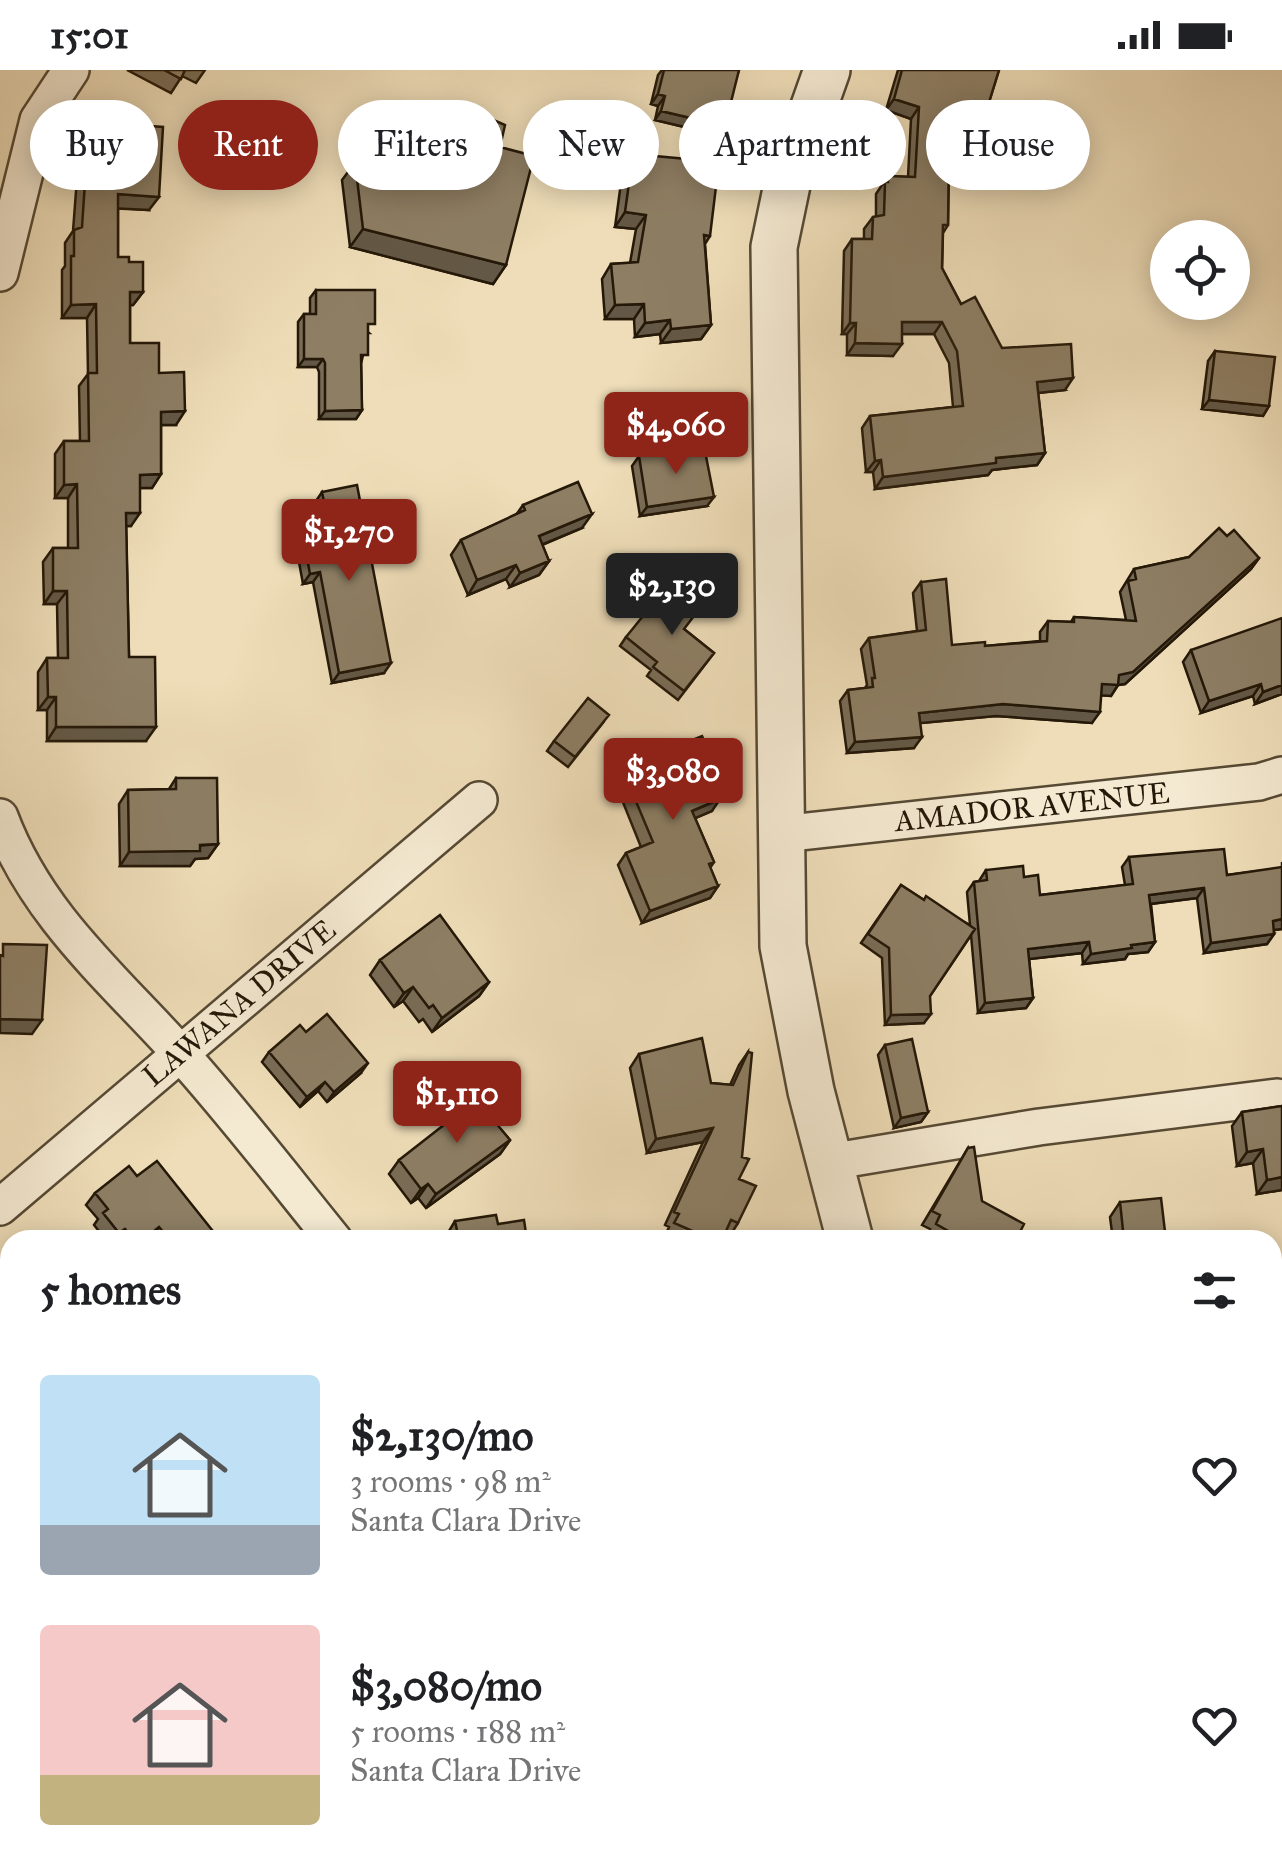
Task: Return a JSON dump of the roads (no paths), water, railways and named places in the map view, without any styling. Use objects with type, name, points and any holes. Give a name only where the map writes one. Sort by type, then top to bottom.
[{"type":"street","points":[[0,272],[38,120],[71,70]]},
{"type":"street","points":[[827,70],[788,180],[774,247],[782,946],[828,1162],[847,1230]]},
{"type":"street","name":"AMADOR AVENUE","points":[[781,834],[1240,784],[1282,776]]},
{"type":"street","name":"LAWANA DRIVE","points":[[0,1206],[479,800]]},
{"type":"street","points":[[0,817],[14,855],[68,934],[180,1054],[326,1230]]},
{"type":"street","points":[[828,1162],[1040,1127],[1276,1097]]}]
